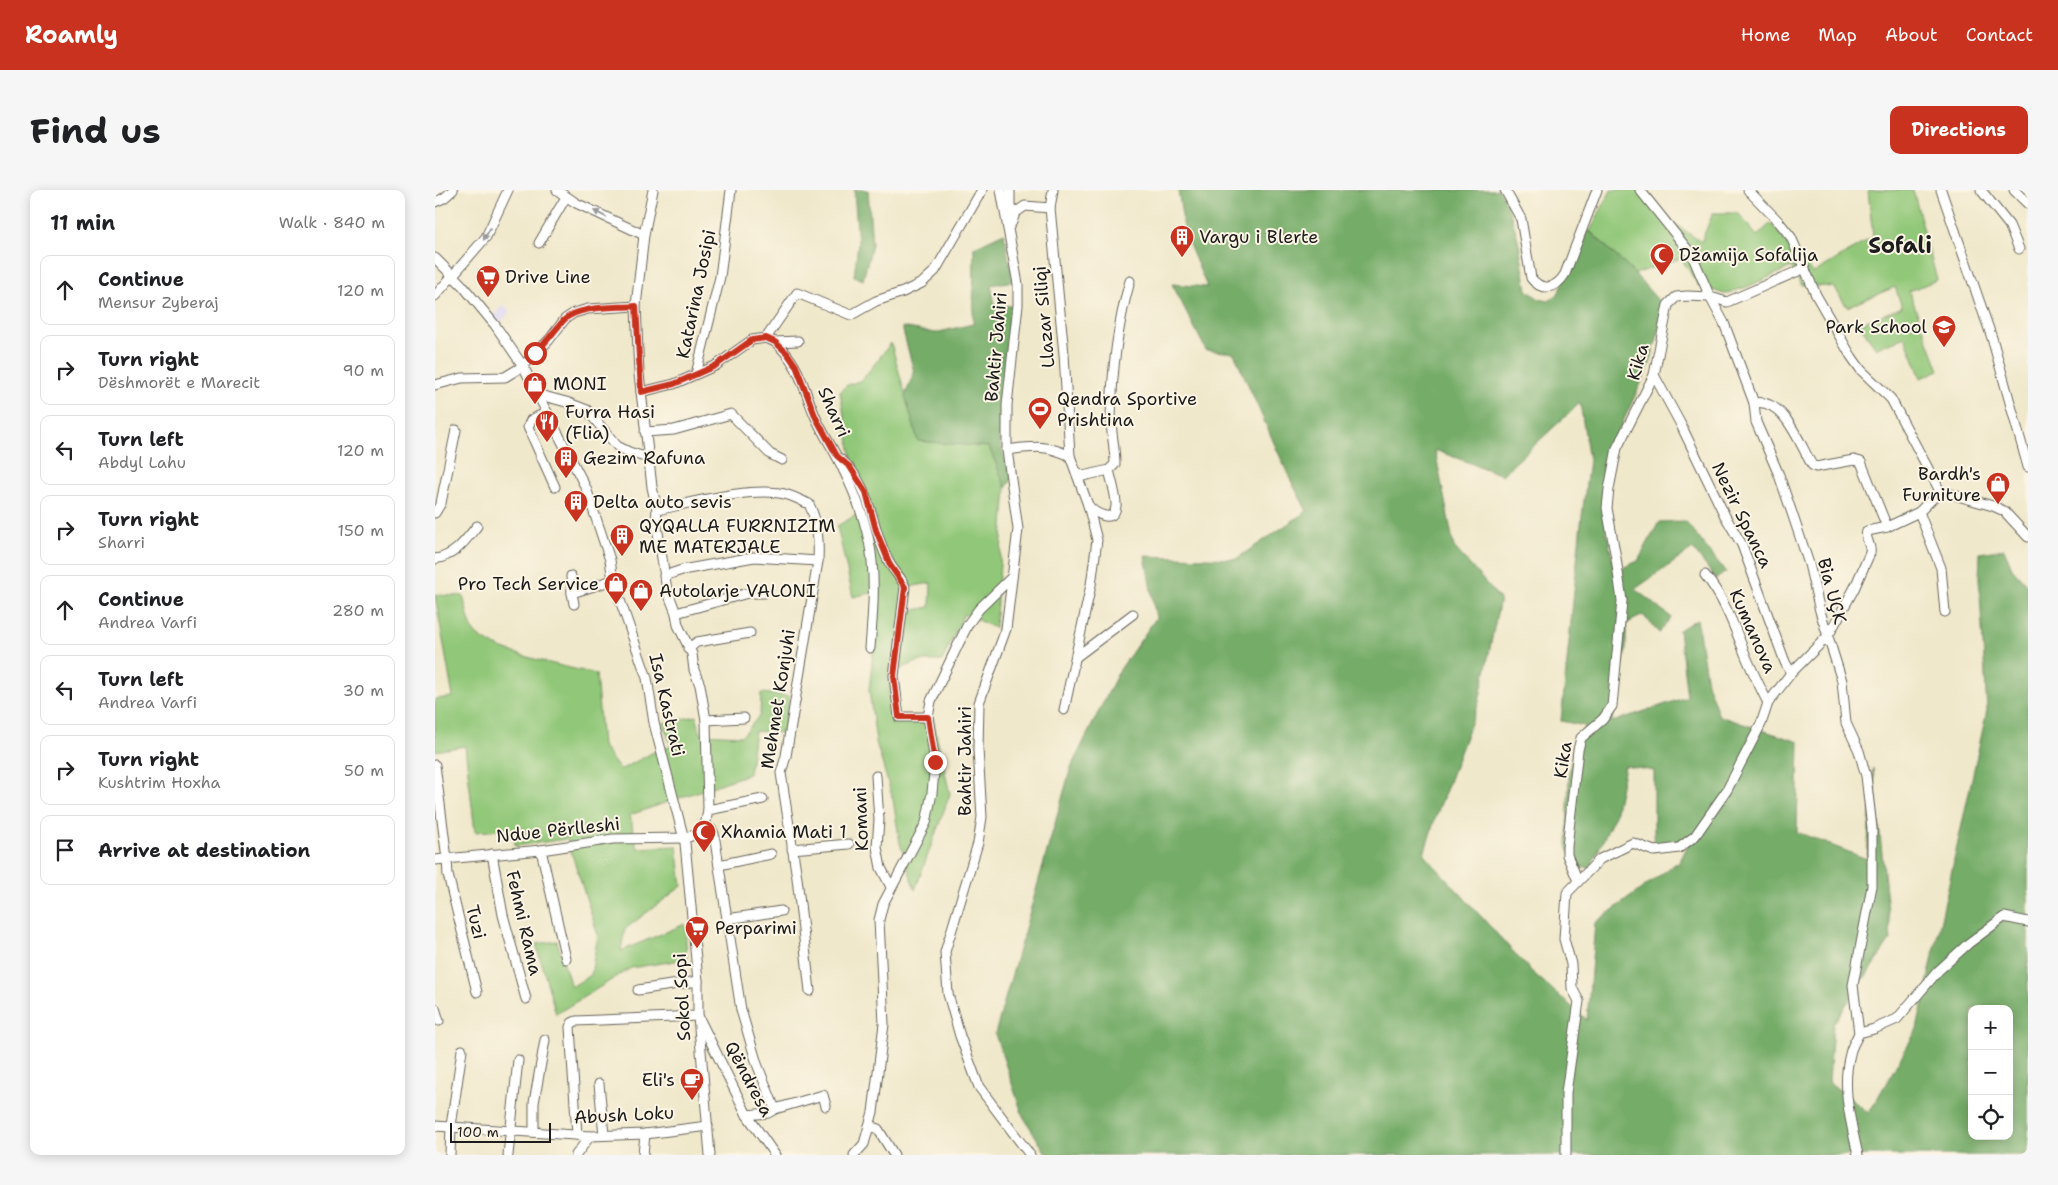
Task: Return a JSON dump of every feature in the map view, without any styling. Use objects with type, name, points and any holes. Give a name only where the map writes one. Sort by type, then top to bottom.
[{"type":"street","points":[[435,202],[444,198],[453,190]]},
{"type":"street","points":[[435,296],[486,237],[508,190]]},
{"type":"street","points":[[557,190],[566,197],[644,235]]},
{"type":"street","points":[[653,190],[644,235],[636,306],[641,392],[664,576],[678,625],[692,654],[706,720],[708,810],[704,832]]},
{"type":"street","name":"Katarina Josipi","points":[[696,374],[721,269],[731,190]]},
{"type":"street","points":[[766,338],[797,293],[851,315],[876,301],[922,283],[935,271],[982,190]]},
{"type":"street","name":"Bahtir Jahiri","points":[[1001,190],[1018,284],[1018,305],[1007,405],[1007,450],[1018,529],[1006,629],[979,703],[978,749],[982,817],[978,843],[945,952],[948,994],[960,1036],[979,1088],[1030,1155]]},
{"type":"street","points":[[1010,190],[1010,208],[1015,213]]},
{"type":"street","name":"Llazar Siliqi","points":[[1053,190],[1050,208],[1064,354],[1069,456],[1088,505],[1097,540],[1091,585],[1064,710]]},
{"type":"street","points":[[1505,190],[1521,219],[1531,278],[1535,283],[1553,287],[1561,282],[1565,274],[1597,190]]},
{"type":"street","name":"Bia UÇK","points":[[1640,190],[1692,255],[1710,297],[1724,323],[1753,403],[1756,422],[1779,475],[1809,564],[1842,681],[1846,723],[1859,751],[1867,776],[1872,828],[1872,886],[1853,985],[1859,1033]]},
{"type":"street","points":[[1748,190],[1791,237],[1816,295],[1851,356],[1861,370],[1891,399],[1900,412],[1940,491],[2004,511],[2028,537]]},
{"type":"street","points":[[1941,190],[1992,338],[2028,467]]},
{"type":"street","points":[[1981,190],[2009,225],[2019,250]]},
{"type":"street","points":[[2014,190],[2028,204]]},
{"type":"street","points":[[539,243],[566,197]]},
{"type":"street","points":[[1008,228],[1015,213],[1025,206],[1050,208]]},
{"type":"street","name":"Isa Kastrati","points":[[435,258],[495,324],[523,366],[535,394],[547,412],[586,488],[610,560],[613,580],[647,678],[654,723],[685,838]]},
{"type":"street","name":"Kika","points":[[1577,881],[1567,855],[1567,847],[1578,750],[1581,738],[1603,719],[1612,706],[1622,601],[1607,508],[1609,489],[1617,448],[1654,375],[1668,305],[1676,297],[1687,296],[1710,297],[1727,302],[1805,268]]},
{"type":"street","points":[[1076,471],[1083,476],[1109,470],[1115,464],[1111,420],[1115,350],[1120,316],[1130,280]]},
{"type":"street","points":[[435,385],[462,378],[505,377],[523,366],[549,340],[565,319],[574,313],[588,309],[636,306]]},
{"type":"street","points":[[641,392],[674,384],[696,374],[731,356],[745,343],[752,340],[766,338],[775,342],[798,341]]},
{"type":"street","name":"Sharri","points":[[775,342],[787,353],[796,366],[816,418],[837,456],[853,493],[869,541],[873,592],[870,648]]},
{"type":"street","name":"Nezir Spanca","points":[[1654,375],[1676,414],[1725,516],[1742,545],[1785,662],[1791,673]]},
{"type":"street","points":[[535,394],[587,410],[597,419],[614,444],[629,452],[648,458]]},
{"type":"street","points":[[1753,403],[1758,402],[1768,405],[1783,414],[1812,465],[1816,467],[1853,460],[1861,462],[1887,527]]},
{"type":"street","points":[[547,412],[531,420],[529,432],[555,487]]},
{"type":"street","points":[[645,432],[674,430],[731,414],[769,454],[782,460]]},
{"type":"street","points":[[436,509],[441,503],[456,430]]},
{"type":"street","points":[[1007,450],[1039,447],[1055,449],[1069,456]]},
{"type":"street","points":[[837,456],[850,467],[866,492],[876,530],[890,565],[905,587],[894,676],[899,717],[928,717]]},
{"type":"street","points":[[1088,505],[1093,512],[1102,517],[1113,513],[1116,506],[1109,470]]},
{"type":"street","points":[[1566,1155],[1566,1093],[1579,1001],[1572,988],[1571,964],[1564,939],[1567,893],[1600,860],[1633,843],[1654,851],[1679,848],[1691,841],[1727,790],[1761,724],[1768,703],[1791,673],[1828,636],[1854,589],[1870,553],[1871,548],[1866,538],[1867,531],[1887,527],[1919,512],[1940,491]]},
{"type":"street","name":"Mehmet Konjuhi","points":[[657,510],[718,498],[765,492],[786,494],[809,504],[816,520],[819,541],[818,561],[786,756],[781,773],[810,991]]},
{"type":"street","points":[[1919,512],[1941,568],[1945,612]]},
{"type":"street","points":[[435,559],[447,557],[455,551],[477,526]]},
{"type":"street","points":[[664,576],[682,570],[754,557],[818,561]]},
{"type":"street","name":"Kumanova","points":[[1705,575],[1715,588],[1730,616],[1768,703]]},
{"type":"street","points":[[571,576],[574,604]]},
{"type":"street","points":[[854,1155],[864,1144],[873,1112],[884,1024],[879,920],[883,904],[891,887],[926,824],[932,794],[935,762],[928,717],[931,701],[968,624],[979,610],[1012,577]]},
{"type":"street","points":[[572,593],[613,580]]},
{"type":"street","points":[[676,613],[748,593],[764,593]]},
{"type":"street","points":[[1075,657],[1133,614]]},
{"type":"street","points":[[688,649],[703,640],[750,633]]},
{"type":"street","points":[[706,720],[744,718]]},
{"type":"street","name":"Tuzi","points":[[435,765],[448,876],[477,992]]},
{"type":"street","name":"Komani","points":[[876,776],[879,820],[877,847],[881,868],[891,887]]},
{"type":"street","points":[[708,810],[763,799]]},
{"type":"street","points":[[704,832],[707,829],[714,833],[741,1010],[757,1064],[775,1109]]},
{"type":"street","name":"Ndue Përlleshi","points":[[435,860],[541,850],[605,840],[685,838],[704,832]]},
{"type":"street","name":"Sokol Sopi","points":[[685,838],[698,981],[698,1016],[709,1155]]},
{"type":"street","points":[[792,849],[849,844]]},
{"type":"street","points":[[541,850],[566,959]]},
{"type":"street","name":"Fehmi Rama","points":[[492,854],[503,915],[526,999]]},
{"type":"street","points":[[719,864],[771,854]]},
{"type":"street","points":[[727,919],[781,911]]},
{"type":"street","points":[[1858,1155],[1849,1117],[1847,1073],[1850,1053],[1859,1033],[1897,1019],[1938,972],[1969,943],[2004,917],[2028,922]]},
{"type":"street","points":[[638,990],[698,981]]},
{"type":"street","points":[[435,1008],[439,1021]]},
{"type":"street","points":[[577,1135],[570,1027],[572,1023],[576,1021],[698,1016]]},
{"type":"street","name":"Qëndresa","points":[[698,1016],[747,1115],[775,1155]]},
{"type":"street","points":[[534,1132],[534,1103],[545,1040]]},
{"type":"street","points":[[450,1155],[451,1126],[462,1050]]},
{"type":"street","points":[[508,1155],[518,1060]]},
{"type":"street","points":[[599,1084],[604,1135]]},
{"type":"street","points":[[747,1115],[768,1113],[775,1109],[823,1095],[826,1106]]},
{"type":"street","name":"Abush Loku","points":[[435,1126],[590,1136],[645,1134],[708,1126]]},
{"type":"street","points":[[869,1126],[878,1129],[894,1155]]},
{"type":"street","points":[[643,1155],[645,1134]]},
{"type":"street","points":[[576,1155],[590,1136]]},
{"type":"shaded area","points":[[503,305],[510,312],[500,323],[493,316]]},
{"type":"green space","points":[[854,190],[868,190],[872,245],[863,280],[854,276],[858,243]]},
{"type":"green space","points":[[1178,190],[1499,190],[1514,225],[1527,290],[1539,299],[1549,301],[1558,294],[1587,229],[1633,272],[1665,308],[1650,364],[1612,445],[1606,470],[1607,508],[1603,514],[1615,571],[1638,561],[1659,522],[1685,521],[1726,572],[1716,579],[1693,549],[1635,589],[1671,617],[1659,633],[1643,615],[1626,624],[1626,649],[1612,722],[1687,697],[1679,630],[1697,619],[1707,683],[1719,716],[1799,742],[1797,832],[1867,859],[1873,768],[1891,939],[1833,1024],[1829,1082],[1869,1113],[1917,1029],[1987,710],[1979,578],[1980,553],[2004,549],[2012,568],[2028,586],[2028,1155],[1047,1155],[1023,1116],[995,1034],[1071,767],[1119,671],[1156,618],[1145,556],[1236,559],[1307,511],[1290,479],[1234,353],[1206,350],[1172,284],[1207,287],[1185,235]],"holes":[[[1580,403],[1589,460],[1561,721],[1585,726],[1574,747],[1569,772],[1567,845],[1574,867],[1590,868],[1615,815],[1625,766],[1654,771],[1654,851],[1690,841],[1679,863],[1675,864],[1595,923],[1587,1020],[1530,970],[1424,854],[1479,702],[1500,599],[1454,547],[1435,450],[1502,475]]]},
{"type":"green space","points":[[1611,190],[1645,190],[1670,220],[1701,242],[1713,213],[1738,213],[1757,236],[1771,223],[1792,251],[1814,273],[1873,237],[1868,190],[1913,190],[1937,280],[1909,291],[1939,370],[1921,378],[1905,337],[1876,348],[1859,324],[1902,307],[1895,287],[1847,307],[1834,287],[1801,285],[1791,267],[1747,287],[1724,294],[1698,285],[1681,258],[1635,274],[1590,231]]},
{"type":"green space","points":[[1004,233],[1013,281],[991,285],[995,305],[1013,306],[1003,385],[999,441],[1012,479],[1006,488],[989,447],[918,441],[905,396],[914,372],[902,327],[935,333],[973,324],[974,247]]},
{"type":"green space","points":[[891,343],[918,441],[989,447],[1006,488],[995,628],[964,614],[942,661],[919,661],[889,674],[893,723],[932,715],[950,794],[915,890],[900,843],[893,800],[876,742],[869,690],[880,591],[853,597],[837,526],[868,508],[856,483],[840,392],[847,385],[862,380]],"holes":[[[931,583],[930,607],[909,611],[903,588]]]},
{"type":"green space","points":[[435,595],[463,596],[473,630],[480,638],[493,645],[530,658],[596,674],[602,746],[620,770],[652,753],[671,746],[663,723],[696,716],[701,734],[742,736],[760,715],[761,693],[790,696],[783,733],[755,731],[749,774],[630,815],[637,848],[677,846],[682,886],[625,929],[621,951],[685,924],[687,959],[631,968],[556,1014],[536,944],[557,941],[571,987],[591,975],[598,935],[567,839],[515,846],[514,829],[475,832],[465,746],[435,751],[435,699],[453,697]]},
{"type":"place","name":"Vargu i Blerte","points":[[1182,258]]},
{"type":"place","name":"Džamija Sofalija","points":[[1662,276]]},
{"type":"place","name":"Drive Line","points":[[488,298]]},
{"type":"place","name":"Park School","points":[[1944,348]]},
{"type":"place","name":"MONI","points":[[535,405]]},
{"type":"place","name":"Qendra Sportive Prishtina","points":[[1040,430]]},
{"type":"place","name":"Furra Hasi (Flia)","points":[[547,443]]},
{"type":"place","name":"Gezim Rafuna","points":[[566,479]]},
{"type":"place","name":"Bardh's Furniture","points":[[1998,505]]},
{"type":"place","name":"Delta auto sevis","points":[[576,523]]},
{"type":"place","name":"QYQALLA FURRNIZIM ME MATERJALE","points":[[622,557]]},
{"type":"place","name":"Pro Tech Service","points":[[616,605]]},
{"type":"place","name":"Autolarje VALONI","points":[[641,612]]},
{"type":"place","name":"Xhamia Mati 1","points":[[704,853]]},
{"type":"place","name":"Perparimi","points":[[697,949]]},
{"type":"place","name":"Eli's","points":[[692,1101]]},
{"type":"district","name":"Sofali","points":[[1900,245]]},
{"type":"route","points":[[535,353],[549,340],[565,319],[574,313],[588,309],[636,306],[641,392],[674,384],[715,366],[731,356],[745,343],[752,340],[766,338],[775,342],[787,353],[796,366],[816,418],[827,440],[837,456],[850,467],[866,492],[876,530],[890,565],[905,587],[894,676],[899,717],[928,717],[935,762]]}]
